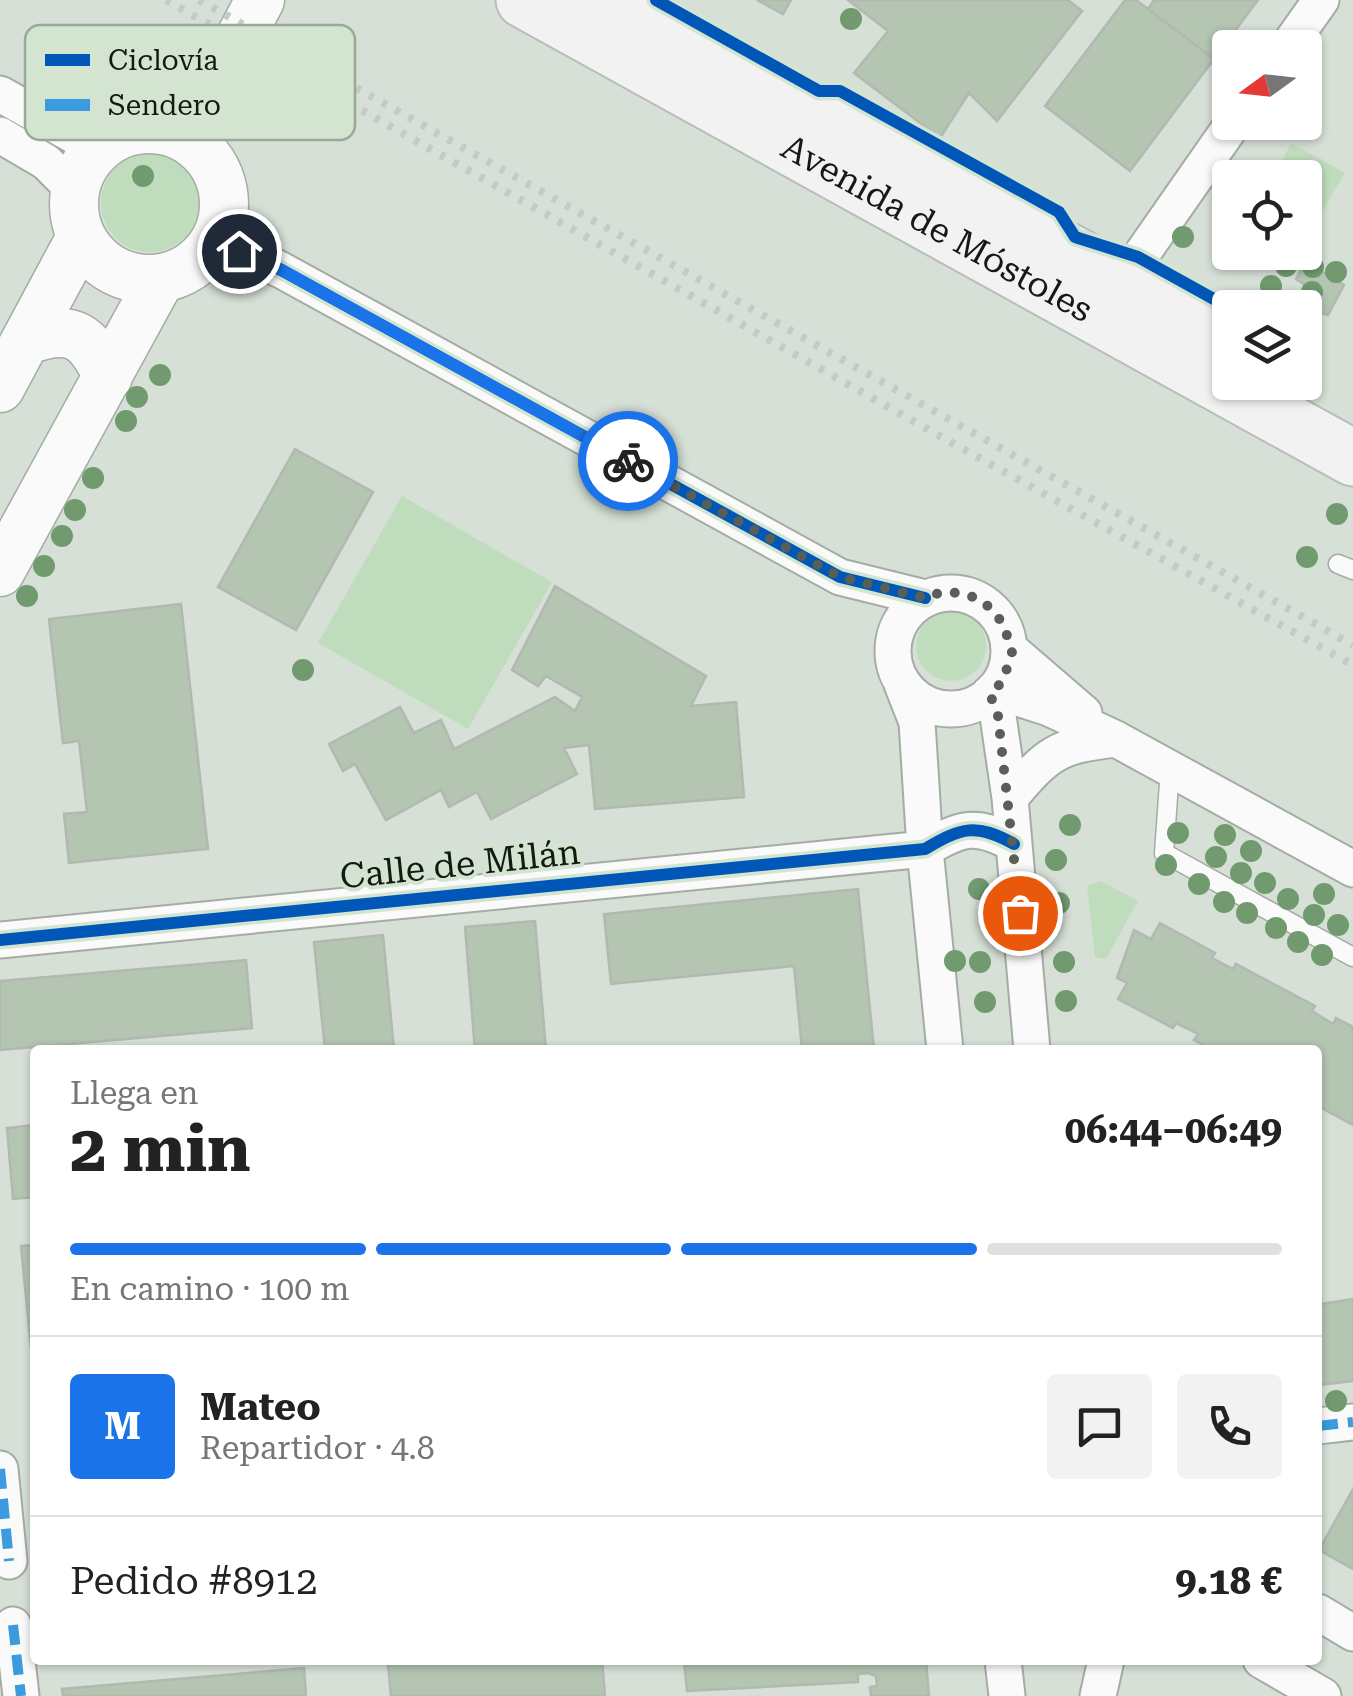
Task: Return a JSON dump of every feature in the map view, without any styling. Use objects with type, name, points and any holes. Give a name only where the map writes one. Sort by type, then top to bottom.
[{"type":"main road","name":"Avenida de Móstoles","points":[[524,0],[1353,458]]},
{"type":"main road","name":"Avenida de Móstoles","points":[[605,0],[1123,281],[1212,335]]},
{"type":"main road","points":[[1322,397],[1353,414]]},
{"type":"street","points":[[247,25],[260,0]]},
{"type":"street","points":[[1301,30],[1322,0]]},
{"type":"street","points":[[0,94],[25,108]]},
{"type":"street","points":[[0,136],[46,162],[74,190]]},
{"type":"street","points":[[82,140],[96,148]]},
{"type":"street","points":[[109,140],[96,148],[82,168],[74,190],[74,214],[81,237],[95,257],[114,271],[138,278],[161,278],[181,272],[218,240],[224,199],[219,175],[206,154],[189,140]]},
{"type":"street","points":[[1123,281],[1221,140]]},
{"type":"street","points":[[0,388],[81,237]]},
{"type":"street","points":[[218,240],[282,270],[840,577],[925,598]]},
{"type":"street","points":[[0,572],[161,278]]},
{"type":"street","points":[[27,340],[50,332],[79,335],[96,352],[108,376]]},
{"type":"street","points":[[840,577],[894,639]]},
{"type":"street","points":[[945,1045],[925,848],[917,722],[892,654],[900,620],[925,598],[942,592],[979,599],[1004,626],[1012,652],[1116,739]]},
{"type":"street","points":[[902,684],[916,698],[934,706],[954,709],[973,705],[1003,681],[1012,652]]},
{"type":"street","points":[[992,692],[1035,703],[1116,739],[1353,869]]},
{"type":"street","points":[[992,692],[1010,798],[1032,1045]]},
{"type":"street","points":[[1010,798],[1043,759],[1076,744],[1116,739]]},
{"type":"street","name":"Calle de Milán","points":[[0,940],[925,848],[971,828],[988,830],[1014,844]]},
{"type":"street","points":[[1322,1426],[1353,1422]]},
{"type":"street","points":[[0,1469],[15,1561]]},
{"type":"street","points":[[1322,1614],[1353,1633]]},
{"type":"street","points":[[16,1625],[21,1696]]},
{"type":"street","points":[[1004,1665],[1008,1696]]},
{"type":"street","points":[[1095,1665],[1098,1696]]},
{"type":"street","points":[[1098,1696],[1105,1665]]},
{"type":"street","points":[[1270,1665],[1323,1696]]},
{"type":"lane","points":[[1170,769],[1164,853],[1353,957]]},
{"type":"green space","points":[[1291,143],[1322,160],[1282,160]]},
{"type":"green space","points":[[150,154],[169,158],[184,169],[195,184],[199,203],[195,222],[184,237],[169,248],[150,252],[131,248],[116,237],[105,222],[101,203],[105,184],[116,169],[131,158]]},
{"type":"green space","points":[[1322,160],[1345,173],[1322,212]]},
{"type":"green space","points":[[402,496],[552,582],[468,729],[318,643]]},
{"type":"green space","points":[[951,611],[976,621],[986,646],[976,671],[951,681],[926,671],[916,646],[926,621]]},
{"type":"green space","points":[[1101,881],[1138,901],[1106,959],[1095,957],[1087,886]]},
{"type":"building","points":[[757,0],[791,0],[783,14]]},
{"type":"building","points":[[848,0],[1068,0],[1082,11],[997,121],[969,93],[940,138],[854,73],[888,31]]},
{"type":"building","points":[[1125,0],[1136,0],[1212,57],[1130,171],[1045,106]]},
{"type":"building","points":[[1154,0],[1258,0],[1236,30],[1212,30],[1212,57],[1148,9]]},
{"type":"building","points":[[1301,270],[1319,270],[1344,285],[1328,315],[1322,313],[1322,290],[1313,290],[1296,279]]},
{"type":"building","points":[[295,449],[373,492],[296,630],[218,587]]},
{"type":"building","points":[[555,586],[706,676],[691,706],[736,702],[744,797],[595,809],[589,745],[564,748],[577,774],[491,819],[477,792],[449,807],[441,790],[386,820],[355,764],[343,771],[329,744],[400,707],[414,733],[441,720],[454,749],[555,697],[575,711],[582,697],[546,676],[538,686],[512,670]]},
{"type":"building","points":[[181,604],[208,849],[69,863],[64,814],[87,812],[79,741],[63,743],[49,619]]},
{"type":"building","points":[[858,889],[874,1045],[802,1045],[794,966],[611,984],[604,914]]},
{"type":"building","points":[[535,921],[546,1045],[475,1045],[465,927]]},
{"type":"building","points":[[1160,923],[1215,953],[1212,958],[1233,969],[1236,964],[1315,1006],[1312,1011],[1333,1024],[1336,1018],[1353,1027],[1353,1125],[1322,1108],[1322,1045],[1204,1045],[1194,1040],[1198,1034],[1176,1023],[1173,1028],[1118,999],[1127,983],[1117,978],[1134,930],[1151,939]]},
{"type":"building","points":[[383,935],[394,1045],[324,1045],[314,942]]},
{"type":"building","points":[[246,960],[252,1028],[0,1050],[0,981]]},
{"type":"building","points":[[30,1126],[30,1197],[13,1199],[7,1128]]},
{"type":"building","points":[[30,1245],[30,1339],[21,1246]]},
{"type":"building","points":[[1353,1299],[1353,1381],[1322,1385],[1322,1304]]},
{"type":"building","points":[[1353,1489],[1353,1569],[1322,1552],[1322,1545]]},
{"type":"building","points":[[388,1665],[602,1665],[605,1696],[391,1696]]},
{"type":"building","points":[[684,1665],[926,1665],[929,1696],[871,1696],[870,1687],[877,1686],[876,1676],[868,1673],[858,1674],[858,1682],[687,1691]]},
{"type":"building","points":[[304,1668],[306,1696],[63,1696],[62,1689]]},
{"type":"railway","points":[[166,0],[210,25]]},
{"type":"railway","points":[[199,0],[244,25]]},
{"type":"railway","points":[[355,87],[1353,645]]},
{"type":"railway","points":[[355,107],[1353,665]]},
{"type":"marked path","points":[[1322,1426],[1353,1422]]},
{"type":"marked path","points":[[0,1469],[9,1561]]},
{"type":"marked path","points":[[13,1625],[21,1696]]},
{"type":"cycle path","points":[[656,0],[819,91],[840,91],[1059,212],[1075,237],[1138,257],[1212,298]]},
{"type":"cycle path","points":[[218,239],[840,577],[925,598]]},
{"type":"cycle path","points":[[0,940],[925,849],[969,830],[989,833],[1014,844]]},
{"type":"way so far","points":[[628,461],[840,577],[925,598],[942,592],[961,593],[979,599],[994,611],[1004,626],[1012,652],[1003,681],[990,694],[998,716],[1010,798],[1020,913]]},
{"type":"route","points":[[239,251],[282,270],[628,461]]}]
